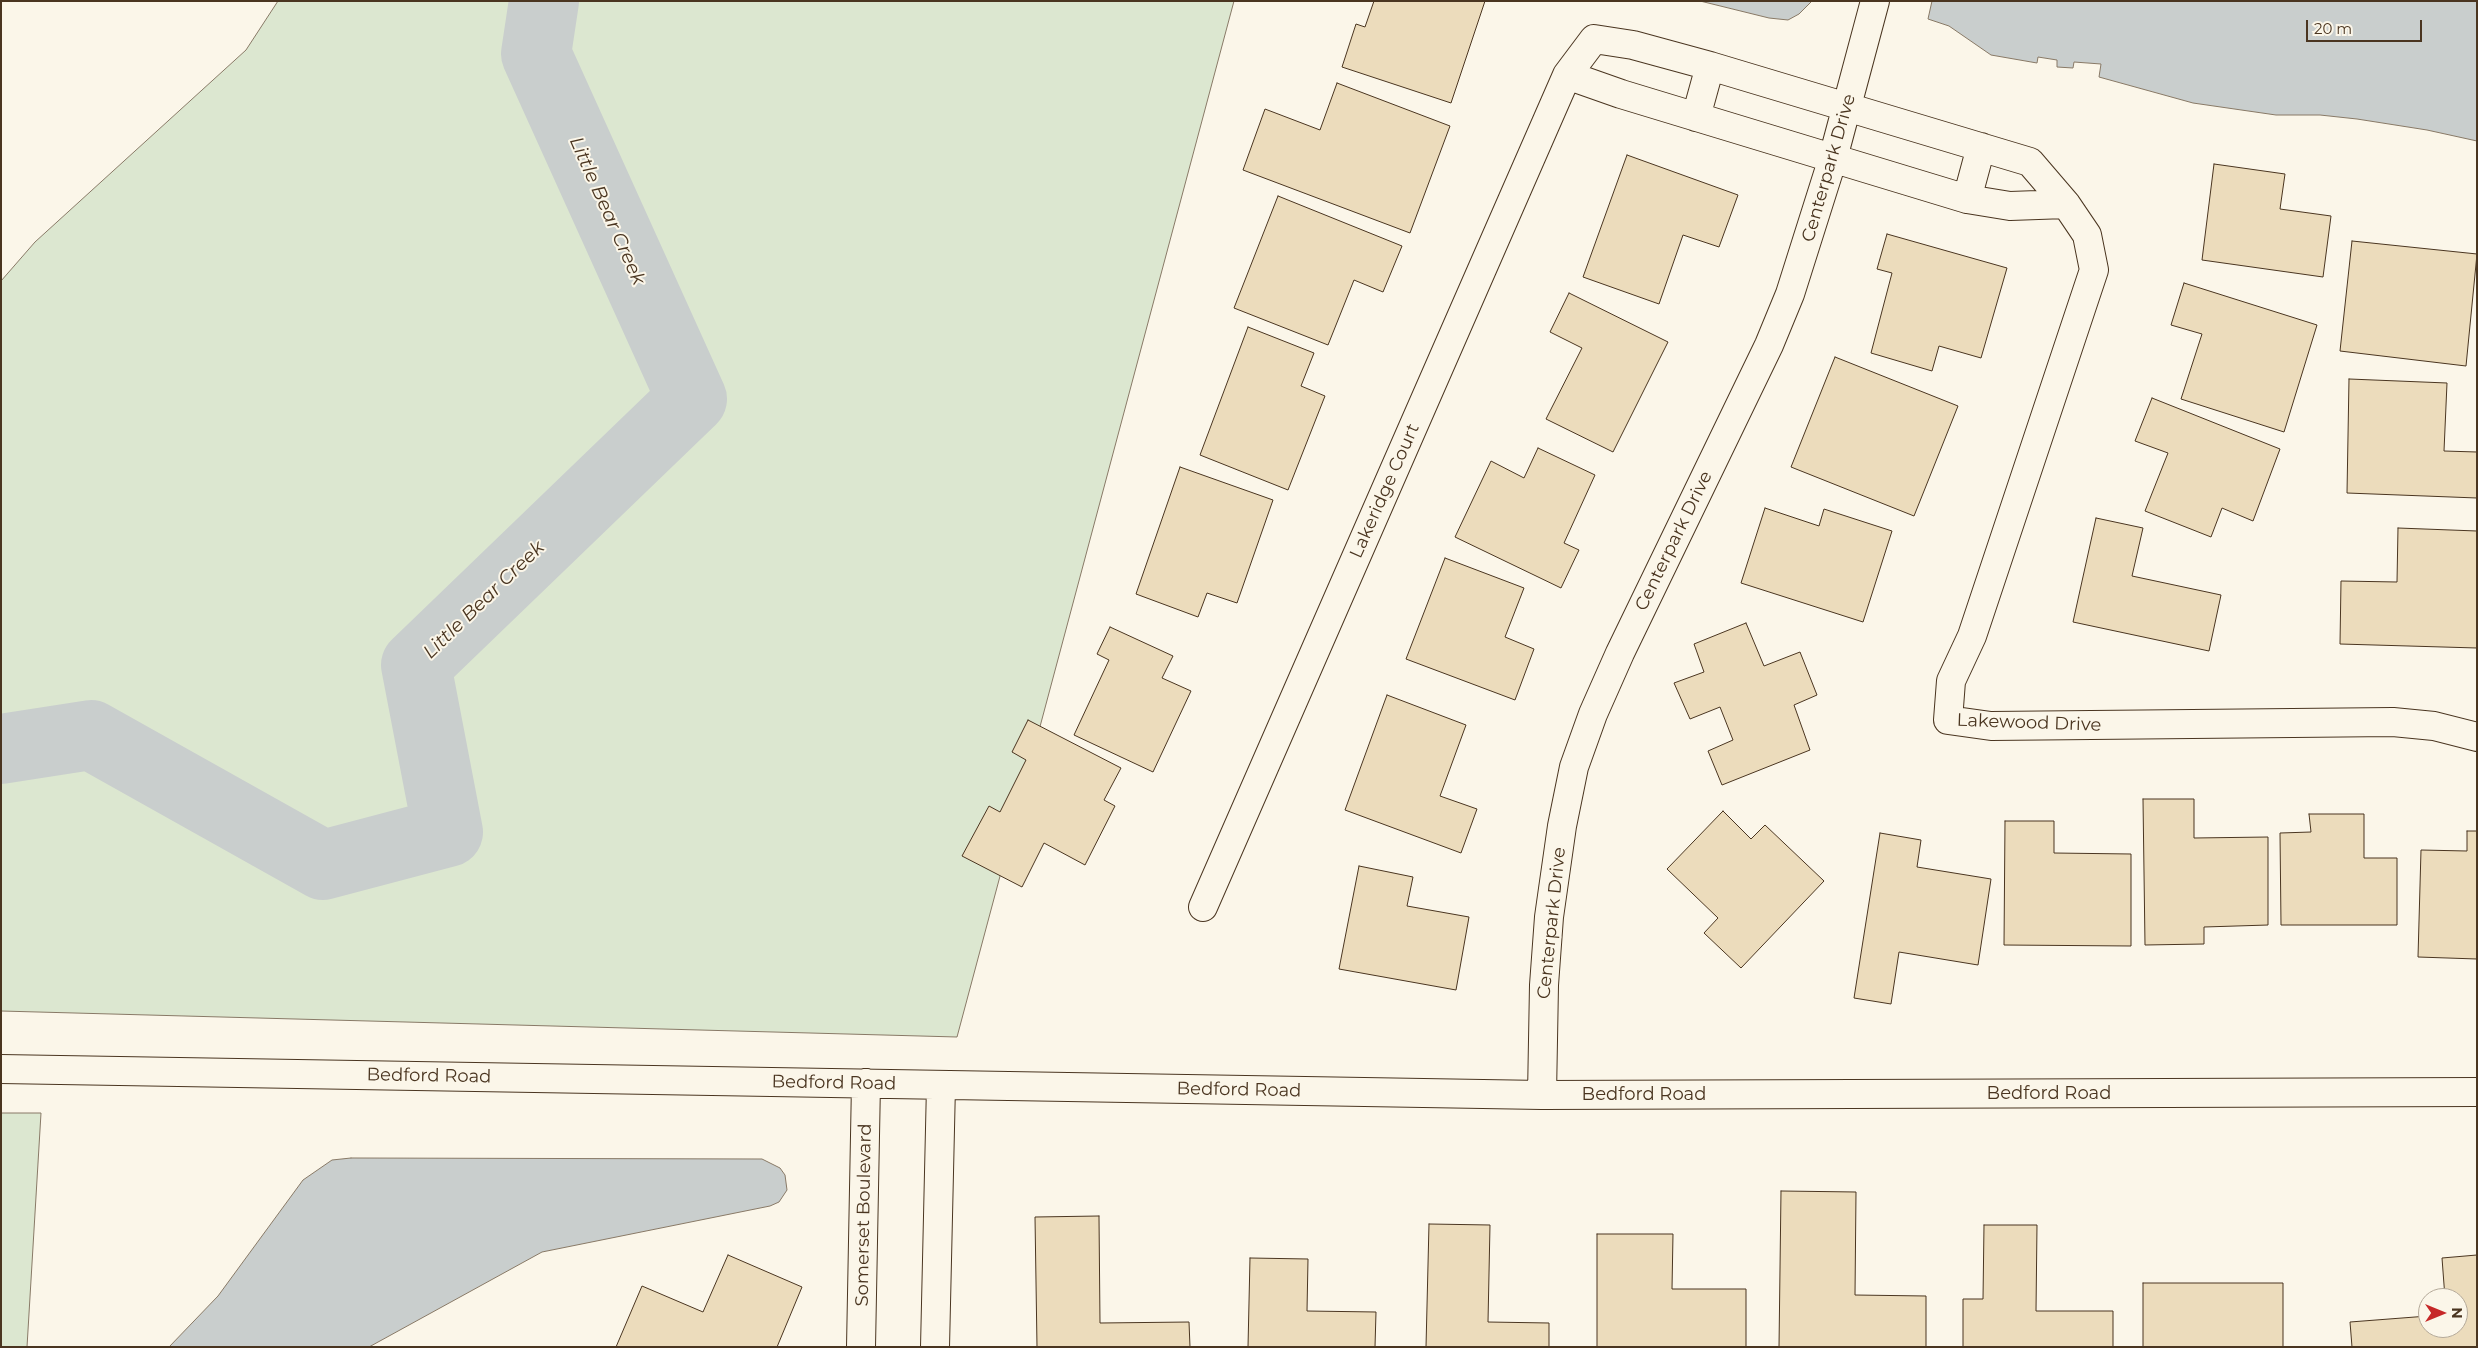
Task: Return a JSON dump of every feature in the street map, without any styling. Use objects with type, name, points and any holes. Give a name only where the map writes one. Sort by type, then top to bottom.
[{"type":"street","name":"Centerpark Drive","points":[[1542,1095],[1544,985],[1549,917],[1562,826],[1574,767],[1620,653],[1769,345],[1790,294],[1833,158],[1875,1]]},
{"type":"street","name":"Lakeridge Court","points":[[1203,907],[1567,75],[1594,39],[1633,45],[1848,105]]},
{"type":"street","points":[[1696,117],[1710,66]]},
{"type":"street","points":[[1567,75],[1696,117],[1967,199],[2010,206],[2066,204]]},
{"type":"street","name":"Lakewood Drive","points":[[1848,105],[2030,162],[2066,204],[2087,235],[2094,270],[1972,636],[1951,681],[1948,720],[1991,726],[2393,722],[2434,726],[2477,737]]},
{"type":"street","points":[[1967,199],[1981,147]]},
{"type":"street","name":"Bedford Road","points":[[1,1069],[1542,1095],[2477,1092]]},
{"type":"street","name":"Somerset Boulevard","points":[[861,1347],[866,1084]]},
{"type":"street","points":[[935,1347],[941,1085]]},
{"type":"green space","points":[[278,1],[1234,1],[957,1037],[1,1011],[1,281],[35,242],[246,50]]},
{"type":"green space","points":[[1,1113],[41,1113],[27,1347],[1,1347]]},
{"type":"shaded area","points":[[1700,1],[1812,1],[1799,14],[1788,20],[1769,18]]},
{"type":"shaded area","points":[[1932,1],[2477,1],[2477,141],[2427,130],[2357,119],[2320,115],[2276,115],[2193,103],[2099,77],[2101,64],[2074,62],[2073,68],[2057,67],[2057,60],[2038,57],[2037,63],[1991,55],[1949,26],[1928,19]]},
{"type":"shaded area","points":[[351,1158],[762,1159],[780,1168],[785,1175],[787,1190],[779,1202],[770,1206],[542,1252],[369,1347],[169,1347],[218,1296],[303,1180],[332,1160]]},
{"type":"building","points":[[1374,1],[1485,1],[1451,103],[1342,67],[1356,24],[1365,27]]},
{"type":"building","points":[[1337,83],[1450,126],[1410,233],[1243,170],[1265,109],[1320,130]]},
{"type":"building","points":[[1627,155],[1738,195],[1719,247],[1683,235],[1659,304],[1583,277]]},
{"type":"building","points":[[2214,164],[2285,174],[2280,209],[2331,216],[2323,277],[2202,260]]},
{"type":"building","points":[[1278,196],[1402,246],[1383,292],[1354,280],[1328,345],[1234,308]]},
{"type":"building","points":[[1887,234],[2007,268],[1981,358],[1939,346],[1932,371],[1871,353],[1892,273],[1877,269]]},
{"type":"building","points":[[2352,241],[2477,254],[2466,366],[2340,351]]},
{"type":"building","points":[[2184,283],[2317,325],[2284,432],[2181,399],[2202,334],[2171,325]]},
{"type":"building","points":[[1569,293],[1668,342],[1613,452],[1546,419],[1582,348],[1550,332]]},
{"type":"building","points":[[1248,327],[1314,353],[1301,386],[1325,396],[1288,490],[1200,455]]},
{"type":"building","points":[[1835,357],[1958,406],[1914,516],[1791,467]]},
{"type":"building","points":[[2349,379],[2447,383],[2444,451],[2477,452],[2477,498],[2347,493]]},
{"type":"building","points":[[2152,398],[2280,449],[2253,521],[2222,508],[2211,537],[2145,511],[2168,453],[2135,441]]},
{"type":"building","points":[[1538,448],[1595,475],[1564,543],[1579,550],[1561,588],[1455,537],[1491,461],[1524,478]]},
{"type":"building","points":[[1180,467],[1273,500],[1237,603],[1207,593],[1198,617],[1136,594]]},
{"type":"building","points":[[1765,508],[1819,526],[1824,509],[1892,531],[1863,622],[1741,583]]},
{"type":"building","points":[[2096,518],[2143,528],[2132,576],[2221,595],[2209,651],[2073,622]]},
{"type":"building","points":[[2398,528],[2477,531],[2477,648],[2340,644],[2341,581],[2397,582]]},
{"type":"building","points":[[1445,558],[1524,588],[1505,637],[1534,649],[1515,700],[1406,659]]},
{"type":"building","points":[[1746,623],[1764,666],[1800,652],[1817,695],[1794,705],[1810,750],[1722,785],[1708,751],[1733,740],[1720,707],[1690,719],[1674,683],[1704,672],[1694,644]]},
{"type":"building","points":[[1110,627],[1173,656],[1162,678],[1191,691],[1153,772],[1074,735],[1109,660],[1097,654]]},
{"type":"building","points":[[1387,695],[1466,725],[1440,796],[1477,809],[1461,853],[1345,810]]},
{"type":"building","points":[[1028,720],[1121,768],[1104,800],[1115,806],[1085,865],[1044,843],[1022,887],[962,856],[989,806],[1000,812],[1026,760],[1012,752]]},
{"type":"building","points":[[2143,799],[2194,799],[2194,838],[2268,837],[2268,925],[2204,927],[2204,944],[2145,945]]},
{"type":"building","points":[[1723,811],[1751,839],[1765,825],[1824,881],[1741,968],[1704,933],[1718,918],[1667,869]]},
{"type":"building","points":[[2309,814],[2364,814],[2364,858],[2397,858],[2397,925],[2281,925],[2280,833],[2311,832]]},
{"type":"building","points":[[2005,821],[2054,821],[2054,853],[2131,854],[2131,946],[2004,945]]},
{"type":"building","points":[[2467,831],[2477,831],[2477,959],[2418,957],[2421,850],[2467,851]]},
{"type":"building","points":[[1880,833],[1921,840],[1917,867],[1991,879],[1978,965],[1899,952],[1891,1004],[1854,998]]},
{"type":"building","points":[[1359,866],[1413,877],[1407,906],[1469,917],[1456,990],[1339,969]]},
{"type":"building","points":[[1781,1191],[1856,1192],[1855,1295],[1926,1296],[1926,1347],[1779,1347]]},
{"type":"building","points":[[1099,1216],[1100,1323],[1189,1322],[1190,1347],[1037,1347],[1035,1217]]},
{"type":"building","points":[[1429,1224],[1490,1225],[1488,1322],[1549,1323],[1549,1347],[1426,1347]]},
{"type":"building","points":[[1984,1225],[2037,1225],[2036,1311],[2113,1311],[2113,1347],[1963,1347],[1963,1299],[1983,1299]]},
{"type":"building","points":[[1597,1234],[1673,1234],[1672,1289],[1746,1289],[1746,1347],[1597,1347]]},
{"type":"building","points":[[728,1255],[802,1287],[777,1347],[616,1347],[642,1286],[703,1312]]},
{"type":"building","points":[[2477,1255],[2477,1347],[2352,1347],[2350,1322],[2418,1317],[2418,1338],[2468,1338],[2468,1288],[2444,1288],[2442,1258]]},
{"type":"building","points":[[1250,1258],[1308,1259],[1307,1311],[1376,1312],[1375,1347],[1248,1347]]},
{"type":"building","points":[[2143,1283],[2283,1283],[2283,1347],[2143,1347]]},
{"type":"waterway","name":"Little Bear Creek","points":[[1,749],[91,735],[323,865],[448,832],[416,665],[692,399],[536,54],[544,1]]}]
